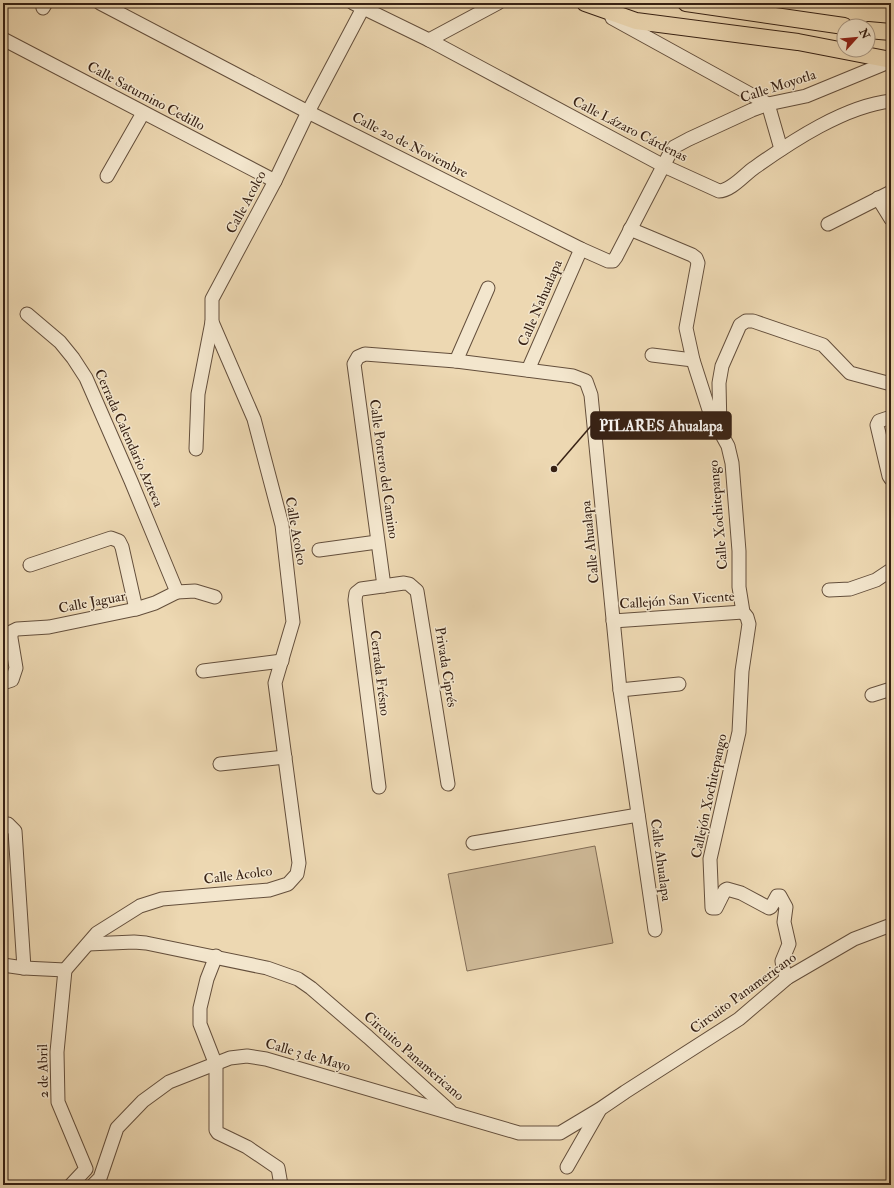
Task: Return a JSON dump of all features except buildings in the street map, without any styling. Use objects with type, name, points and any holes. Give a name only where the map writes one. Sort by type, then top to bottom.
[{"type":"main road","points":[[586,3],[636,21],[798,42],[891,60]]},
{"type":"main road","points":[[686,3],[836,25]]},
{"type":"main road","points":[[876,31],[891,32]]},
{"type":"street","name":"Calle 20 de Noviembre","points":[[100,3],[308,112],[608,261],[613,261],[616,258],[664,166]]},
{"type":"street","points":[[429,40],[498,3]]},
{"type":"street","points":[[586,3],[768,104],[781,149]]},
{"type":"street","name":"Calle Acolco","points":[[65,970],[97,933],[140,906],[162,900],[269,890],[288,884],[297,874],[299,863],[275,683],[293,622],[282,525],[254,419],[212,322],[212,299],[275,181],[358,6]]},
{"type":"street","name":"Calle Lázaro Cárdenas","points":[[358,6],[429,40],[664,166],[719,191],[728,189],[781,149],[823,124],[851,112],[891,101]]},
{"type":"street","name":"Calle Saturnino Cedillo","points":[[3,39],[275,181]]},
{"type":"street","name":"Calle Moyotla","points":[[664,166],[674,147],[689,139],[752,110],[768,104],[806,96],[891,60]]},
{"type":"street","points":[[107,176],[143,113]]},
{"type":"street","points":[[828,224],[891,192]]},
{"type":"street","points":[[878,198],[891,219]]},
{"type":"street","name":"Calle Xochitepango","points":[[630,229],[696,258],[698,263],[686,328],[710,413],[728,446],[732,463],[739,551],[739,587],[743,612]]},
{"type":"street","name":"Calle Nahualapa","points":[[528,370],[581,248]]},
{"type":"street","points":[[456,361],[488,288]]},
{"type":"street","name":"Cerrada Calendario Azteca","points":[[27,314],[60,342],[86,378],[132,480],[177,592]]},
{"type":"street","points":[[720,431],[719,383],[722,366],[740,325],[746,321],[754,321],[823,345],[850,373],[891,384]]},
{"type":"street","points":[[196,449],[198,394],[212,322]]},
{"type":"street","name":"Calle Ahualapa","points":[[358,357],[365,354],[456,361],[573,376],[586,381],[591,395],[620,690],[655,930]]},
{"type":"street","points":[[652,355],[694,360]]},
{"type":"street","name":"Calle Potrero del Camino","points":[[358,357],[354,364],[384,586]]},
{"type":"street","points":[[891,416],[879,421],[877,425],[888,476],[891,479]]},
{"type":"street","points":[[30,565],[111,538],[119,541],[122,547],[136,610]]},
{"type":"street","points":[[319,550],[377,542]]},
{"type":"street","points":[[829,590],[850,589],[876,580],[891,570]]},
{"type":"street","name":"Privada Ciprés","points":[[384,586],[404,583],[409,584],[417,591],[448,784]]},
{"type":"street","name":"Cerrada Frésno","points":[[379,787],[355,600],[356,593],[360,589],[384,586]]},
{"type":"street","points":[[177,592],[194,592],[215,597]]},
{"type":"street","name":"Calle Jaguar","points":[[7,682],[16,668],[11,632],[17,629],[49,627],[136,610],[155,603],[177,592]]},
{"type":"street","name":"Callejón San Vicente","points":[[614,621],[743,612]]},
{"type":"street","name":"Callejón Xochitepango","points":[[743,612],[747,617],[748,624],[742,671],[739,732],[710,859],[712,908],[716,908],[725,890],[727,889],[741,893],[769,908],[777,896],[780,896],[786,907],[784,922],[790,944],[782,961],[783,968],[788,978]]},
{"type":"street","points":[[202,671],[282,661]]},
{"type":"street","points":[[620,690],[679,684]]},
{"type":"street","points":[[872,695],[891,688]]},
{"type":"street","points":[[220,764],[285,757]]},
{"type":"street","points":[[473,843],[638,815]]},
{"type":"street","points":[[3,825],[8,824],[14,831],[24,968]]},
{"type":"street","name":"Circuito Panamericano","points":[[88,944],[134,942],[146,943],[216,956],[267,968],[298,979],[311,988],[368,1037],[452,1114],[520,1133],[560,1133],[600,1110],[625,1092],[739,1019],[788,978],[854,939],[891,925]]},
{"type":"street","points":[[216,956],[207,979],[200,1008],[200,1024],[216,1065],[216,1130],[218,1134],[247,1146],[278,1168],[281,1185]]},
{"type":"street","points":[[3,965],[24,968],[65,970]]},
{"type":"street","name":"2 de Abril","points":[[65,970],[57,1052],[58,1102],[86,1169],[71,1185]]},
{"type":"street","name":"Calle 3 de Mayo","points":[[93,1185],[100,1178],[117,1128],[143,1101],[169,1082],[216,1065],[230,1058],[247,1056],[266,1059],[452,1114]]},
{"type":"street","points":[[567,1167],[600,1110]]},
{"type":"shaded area","points":[[595,846],[613,943],[467,971],[448,874]]},
{"type":"place","name":"PILARES Ahualapa","points":[[554,469]]}]
